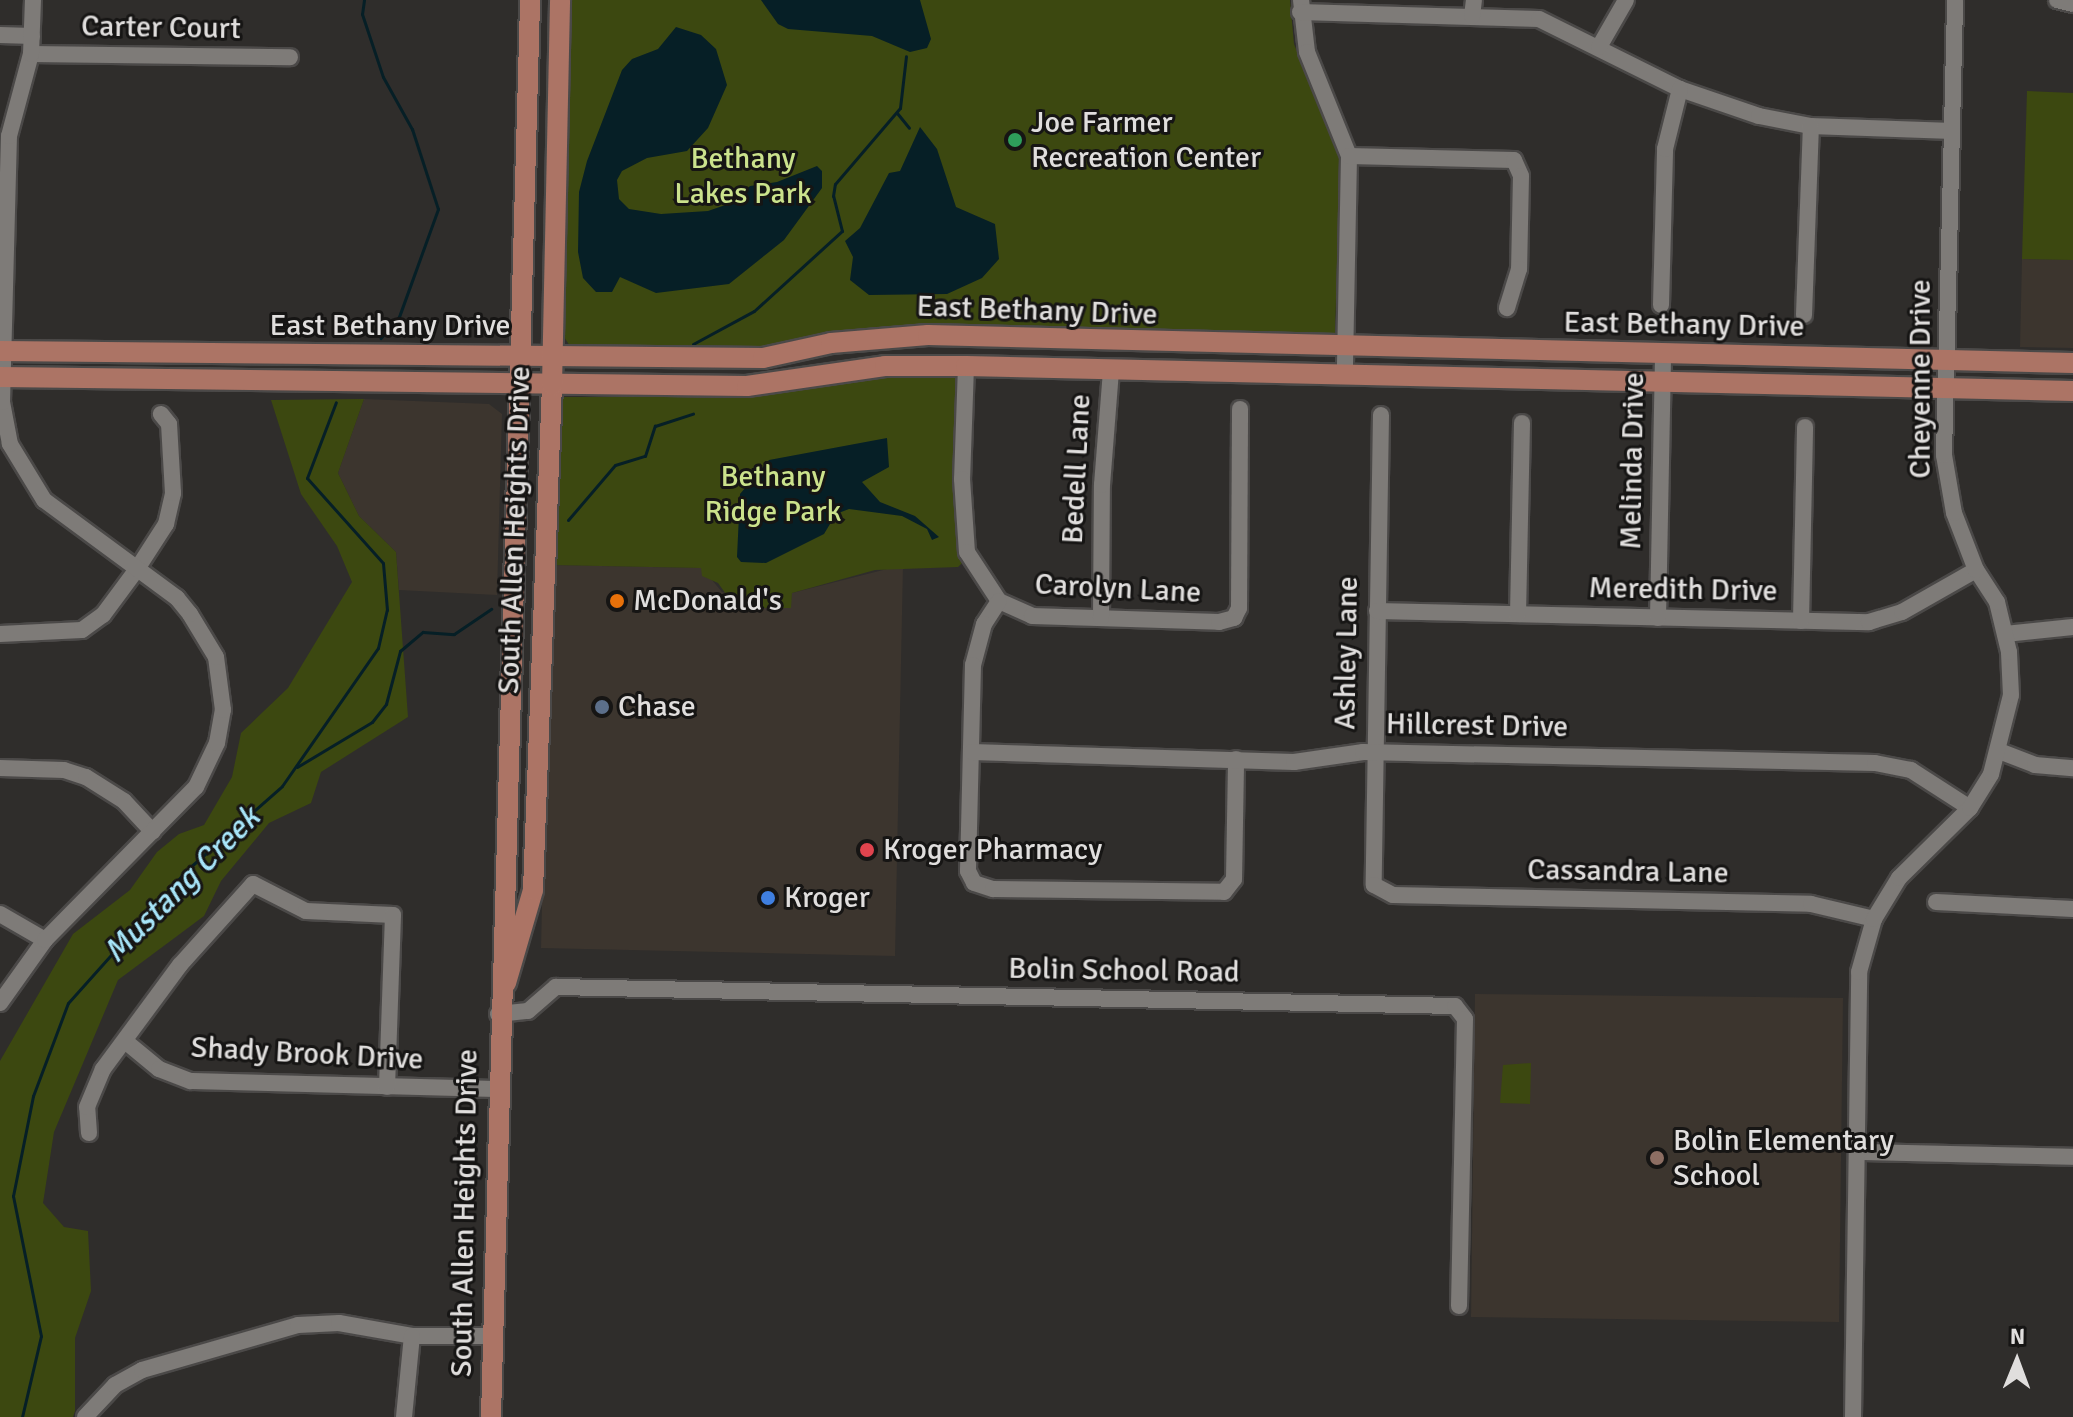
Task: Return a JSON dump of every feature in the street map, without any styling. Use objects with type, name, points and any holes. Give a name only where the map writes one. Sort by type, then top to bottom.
[{"type":"main road","name":"South Allen Heights Drive","points":[[491,1417],[502,853],[520,386],[530,0]]},
{"type":"main road","name":"South Allen Heights Drive","points":[[498,1012],[533,890],[539,657],[553,358],[560,0]]},
{"type":"main road","points":[[526,110],[559,108]]},
{"type":"main road","name":"East Bethany Drive","points":[[1,351],[763,358],[831,343],[928,335],[1346,348],[2073,363]]},
{"type":"main road","points":[[1111,370],[1114,341]]},
{"type":"main road","name":"East Bethany Drive","points":[[1,377],[520,386],[747,386],[885,366],[966,366],[2073,391]]},
{"type":"main road","points":[[510,656],[539,657]]},
{"type":"main road","points":[[502,853],[509,931],[517,944]]},
{"type":"street","points":[[0,1003],[45,940],[196,787],[211,759],[224,690],[216,657],[190,614],[137,569],[44,500],[5,446],[1,377],[4,187],[12,116],[31,54],[33,0]]},
{"type":"street","points":[[1599,47],[1626,0]]},
{"type":"street","name":"Cheyenne Drive","points":[[1853,1417],[1860,1152],[1856,1008],[1859,972],[1874,919],[1906,869],[1970,808],[1999,751],[2011,695],[2005,634],[1997,602],[1976,570],[1951,501],[1944,455],[1955,0]]},
{"type":"street","points":[[2057,0],[2073,4]]},
{"type":"street","points":[[1345,374],[1349,156],[1313,70],[1300,6],[1473,8],[1539,19],[1680,89],[1727,107],[1811,126],[1952,131]]},
{"type":"street","points":[[0,35],[32,36]]},
{"type":"street","name":"Carter Court","points":[[31,54],[290,57]]},
{"type":"street","points":[[1661,305],[1665,149],[1680,89]]},
{"type":"street","points":[[1804,315],[1811,126]]},
{"type":"street","points":[[1349,156],[1514,160],[1521,176],[1519,269],[1507,308]]},
{"type":"street","name":"Melinda Drive","points":[[1658,618],[1663,354]]},
{"type":"street","name":"Carolyn Lane","points":[[966,366],[962,479],[967,552],[999,601],[1032,616],[1219,622],[1238,613],[1240,409]]},
{"type":"street","name":"Bedell Lane","points":[[1101,618],[1103,444],[1111,370]]},
{"type":"street","points":[[0,634],[82,630],[103,615],[137,569],[166,524],[173,493],[169,424],[161,414]]},
{"type":"street","name":"Ashley Lane","points":[[1379,891],[1371,872],[1381,415]]},
{"type":"street","points":[[1518,614],[1522,423]]},
{"type":"street","points":[[1801,621],[1805,427]]},
{"type":"street","name":"Meredith Drive","points":[[1377,611],[1801,621],[1885,618],[1976,570]]},
{"type":"street","points":[[999,601],[984,624],[974,655],[968,871],[974,883],[993,889],[1229,889],[1236,759]]},
{"type":"street","points":[[2005,634],[2073,627]]},
{"type":"street","points":[[1999,751],[2035,765],[2073,768]]},
{"type":"street","name":"Hillcrest Drive","points":[[972,752],[1294,762],[1373,752],[1875,763],[1911,770],[1970,808]]},
{"type":"street","points":[[0,768],[64,770],[86,777],[124,801],[153,832]]},
{"type":"street","points":[[89,1133],[87,1107],[103,1069],[180,965],[250,885],[260,885],[306,911],[393,915],[387,1087]]},
{"type":"street","name":"Cassandra Lane","points":[[1379,891],[1808,904],[1874,919]]},
{"type":"street","points":[[1936,902],[2073,909]]},
{"type":"street","points":[[0,914],[45,940]]},
{"type":"street","name":"Bolin School Road","points":[[498,1012],[528,1011],[544,992],[556,987],[1455,1006],[1465,1019],[1459,1306]]},
{"type":"street","name":"Shady Brook Drive","points":[[125,1041],[159,1069],[191,1081],[497,1089]]},
{"type":"street","points":[[1860,1152],[2073,1157]]},
{"type":"street","points":[[85,1417],[115,1385],[142,1370],[263,1333],[339,1323],[412,1336],[492,1336]]},
{"type":"street","points":[[404,1417],[412,1336]]},
{"type":"shaded area","points":[[2022,259],[2073,260],[2073,348],[2020,347]]},
{"type":"shaded area","points":[[364,399],[489,404],[502,414],[497,595],[399,590],[396,552],[359,516],[338,473]]},
{"type":"shaded area","points":[[550,565],[702,568],[722,592],[790,608],[792,593],[903,565],[895,956],[541,948]]},
{"type":"shaded area","name":"Bolin Elementary School","points":[[1475,994],[1843,998],[1839,1322],[1471,1317]]},
{"type":"green space","name":"Bethany Lakes Park","points":[[569,0],[1290,0],[1294,44],[1340,158],[1335,334],[905,330],[749,352],[574,352],[564,337],[563,309]]},
{"type":"green space","points":[[2027,91],[2073,93],[2073,260],[2022,259]]},
{"type":"green space","name":"Bethany Ridge Park","points":[[947,374],[956,378],[955,531],[963,562],[958,567],[875,570],[792,593],[791,608],[736,608],[718,583],[702,576],[701,568],[550,565],[561,397],[736,397],[866,377]]},
{"type":"green space","points":[[364,399],[338,473],[359,516],[396,552],[408,717],[321,772],[311,803],[269,823],[221,881],[204,916],[118,980],[54,1132],[43,1203],[64,1227],[88,1231],[91,1291],[75,1338],[75,1411],[73,1417],[0,1417],[0,1061],[73,934],[130,890],[157,852],[179,834],[204,825],[232,777],[241,733],[288,688],[352,582],[337,546],[301,494],[271,400]]},
{"type":"green space","points":[[1531,1063],[1530,1104],[1500,1103],[1503,1065]]},
{"type":"water","points":[[761,0],[920,0],[931,39],[927,48],[910,52],[872,36],[788,29],[778,24]]},
{"type":"water","points":[[676,27],[701,35],[716,49],[727,85],[708,128],[687,151],[647,158],[622,171],[617,180],[619,199],[629,209],[661,214],[708,211],[734,202],[750,186],[777,182],[817,166],[822,171],[822,188],[784,240],[729,284],[656,293],[620,277],[612,292],[596,292],[583,278],[578,252],[579,192],[587,161],[622,70],[632,59],[658,49]]},
{"type":"water","points":[[920,127],[937,149],[956,207],[995,224],[999,259],[982,278],[947,294],[869,295],[850,280],[853,257],[845,241],[860,228],[889,173],[900,171]]},
{"type":"water","points":[[887,438],[889,467],[862,482],[880,502],[915,516],[939,537],[932,540],[927,529],[902,516],[849,509],[836,514],[824,534],[766,563],[741,562],[737,557],[740,494],[769,460]]},
{"type":"waterway","name":"Mustang Creek","points":[[364,0],[362,14],[383,77],[412,129],[438,209],[399,317],[381,338]]},
{"type":"waterway","points":[[693,344],[754,311],[842,231],[833,196],[835,184],[900,108],[906,56]]},
{"type":"waterway","points":[[897,113],[909,128]]},
{"type":"waterway","name":"Mustang Creek","points":[[22,1417],[41,1336],[13,1196],[33,1096],[68,1003],[188,869],[282,786],[378,648],[387,610],[383,563],[307,478],[336,402]]},
{"type":"waterway","points":[[568,520],[615,465],[645,456],[655,426],[693,414]]},
{"type":"waterway","points":[[297,767],[372,722],[386,704],[400,651],[423,632],[454,634],[491,609]]},
{"type":"place","name":"Joe Farmer Recreation Center","points":[[1015,140]]},
{"type":"place","name":"McDonald's","points":[[617,601]]},
{"type":"place","name":"Chase","points":[[602,707]]},
{"type":"place","name":"Kroger Pharmacy","points":[[867,850]]},
{"type":"place","name":"Kroger","points":[[768,898]]},
{"type":"place","name":"Bolin Elementary School","points":[[1657,1158]]}]
